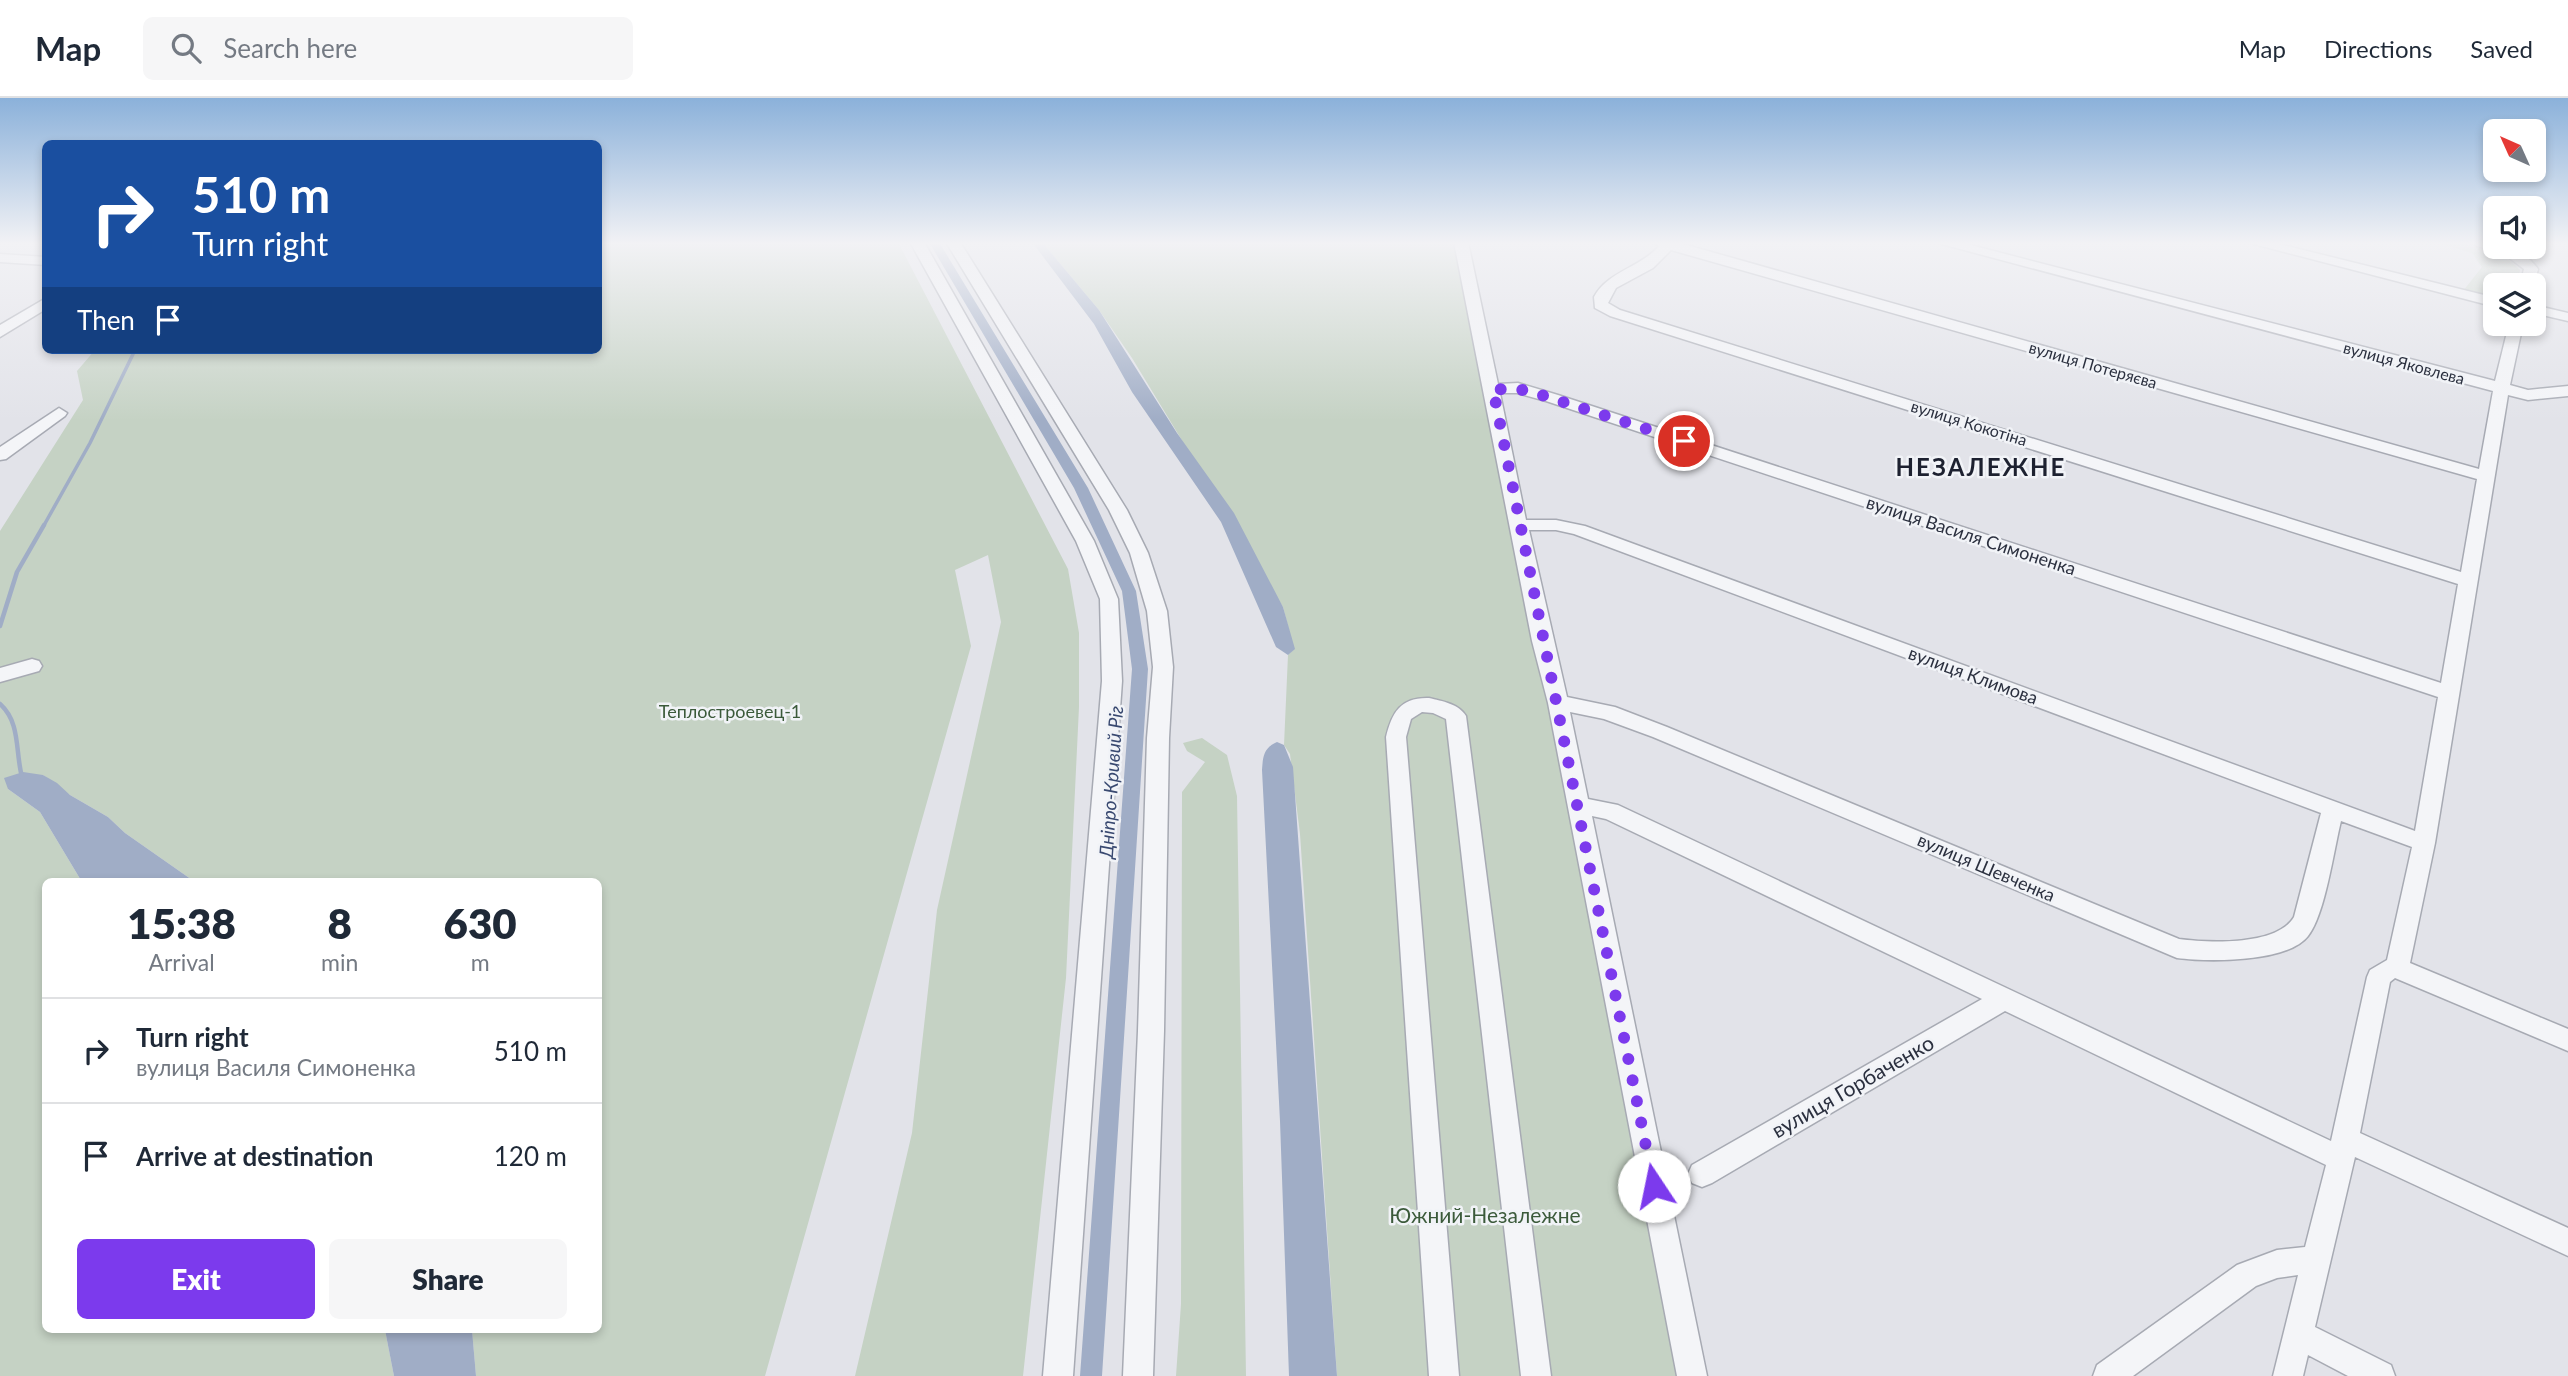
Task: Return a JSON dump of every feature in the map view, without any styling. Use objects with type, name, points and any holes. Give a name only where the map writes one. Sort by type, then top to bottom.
[{"type":"street","points":[[951,302],[1085,541],[1109,598],[1112,681],[1058,1376]]},
{"type":"street","points":[[990,302],[1118,510],[1139,553],[1157,611],[1163,667],[1158,738],[1151,1031],[1138,1376]]},
{"type":"street","points":[[1474,302],[1542,642],[1558,703],[1692,1376]]},
{"type":"street","name":"вулиця Кокотіна","points":[[1601,302],[1600,305],[1615,313],[2469,581]]},
{"type":"street","name":"вулиця Потеряєва","points":[[1867,302],[2486,476]]},
{"type":"street","name":"вулиця Яковлева","points":[[2170,302],[2528,395],[2568,391]]},
{"type":"street","points":[[0,332],[42,305]]},
{"type":"street","points":[[2546,312],[2568,317]]},
{"type":"street","points":[[2397,968],[2424,843],[2501,388],[2513,336]]},
{"type":"street","name":"вулиця Василя Симоненка","points":[[1493,389],[1518,388],[1552,398],[2448,693]]},
{"type":"street","points":[[0,456],[59,413]]},
{"type":"street","name":"вулиця Климова","points":[[1520,525],[1556,525],[1579,530],[2424,843]]},
{"type":"street","points":[[0,675],[32,666]]},
{"type":"street","name":"вулиця Шевченка","points":[[1558,703],[1608,712],[1660,732],[2177,948],[2200,953],[2220,953],[2282,941],[2299,931],[2306,918],[2333,810]]},
{"type":"street","points":[[1444,1376],[1396,737],[1402,715],[1421,705],[1447,709],[1456,716],[1536,1376]]},
{"type":"street","points":[[1578,806],[1610,810],[2004,999],[2343,1149],[2568,1242]]},
{"type":"street","points":[[2288,1376],[2343,1149],[2379,977],[2389,969],[2397,968],[2568,1040]]},
{"type":"street","name":"вулиця Горбаченко","points":[[1702,1174],[2004,999]]},
{"type":"street","points":[[2108,1376],[2247,1275],[2277,1264],[2317,1259]]},
{"type":"street","points":[[2298,1334],[2380,1376]]},
{"type":"green space","name":"Теплостроевец-1","points":[[602,302],[929,302],[1068,569],[1079,633],[1079,707],[1066,978],[1023,1376],[855,1376],[912,1133],[937,910],[1001,622],[988,555],[955,570],[971,646],[765,1376],[476,1376],[472,1333],[602,1333],[602,878],[189,878],[125,833],[108,817],[70,795],[43,775],[8,789],[40,812],[80,878],[42,878],[42,1333],[386,1333],[394,1376],[0,1376],[0,531],[83,400],[77,371],[92,354],[602,354]]},
{"type":"green space","name":"Южний-Незалежне","points":[[1092,302],[1472,302],[1677,1376],[1337,1376],[1300,834],[1290,754],[1284,745],[1288,655],[1294,649],[1283,607],[1132,358]]},
{"type":"green space","points":[[1202,738],[1227,755],[1237,796],[1246,1376],[1176,1376],[1181,1304],[1182,792],[1205,762],[1187,751],[1183,743]]},
{"type":"water","points":[[1077,302],[1092,302],[1099,310],[1177,433],[1234,513],[1283,607],[1295,649],[1288,655],[1276,647],[1221,522],[1132,392],[1094,324]]},
{"type":"water","points":[[1277,742],[1284,745],[1293,767],[1337,1376],[1289,1376],[1280,1121],[1262,770],[1266,750]]},
{"type":"water","points":[[23,772],[43,775],[70,795],[108,817],[125,833],[189,878],[80,878],[40,812],[8,789],[4,778]]},
{"type":"water","points":[[386,1333],[472,1333],[476,1376],[394,1376]]},
{"type":"waterway","name":"Дніпро-Кривий Ріг","points":[[970,302],[1081,488],[1129,591],[1140,669],[1091,1376]]},
{"type":"waterway","points":[[43,527],[90,443],[133,354]]},
{"type":"waterway","points":[[0,626],[17,572],[44,525]]},
{"type":"waterway","points":[[0,704],[7,712],[14,729],[22,777]]},
{"type":"district","name":"НЕЗАЛЕЖНЕ","points":[[1981,468]]},
{"type":"route","points":[[1654,1186],[1493,389],[1505,387],[1526,390],[1684,441]]}]
